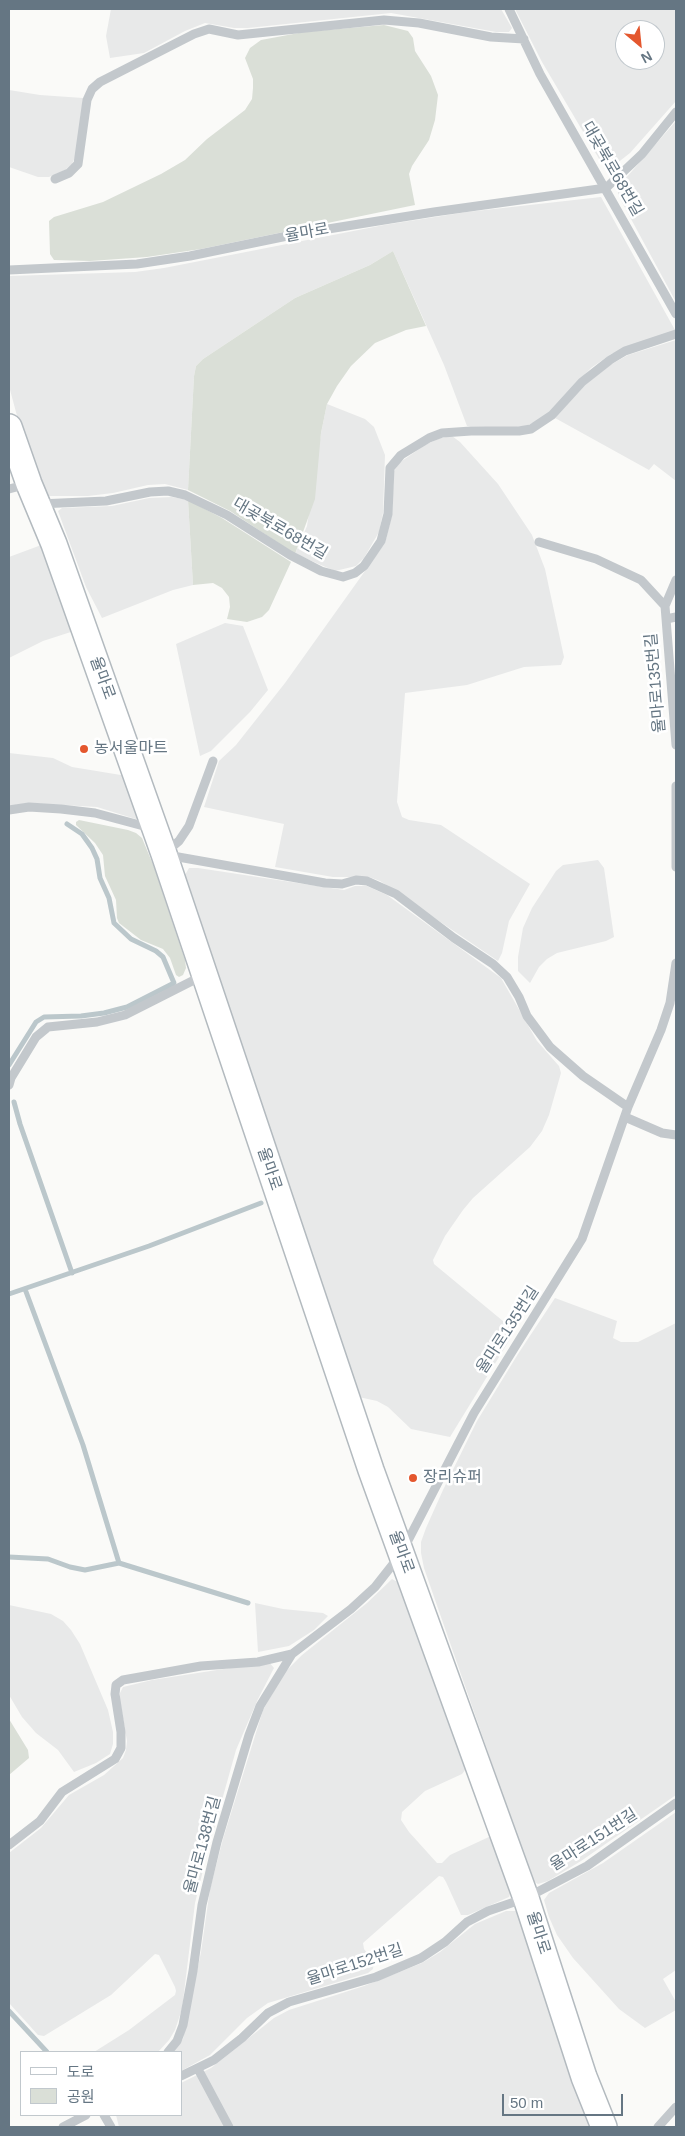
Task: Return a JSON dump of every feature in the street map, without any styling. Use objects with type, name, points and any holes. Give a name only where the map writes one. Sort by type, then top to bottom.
[{"type":"street","name":"율마로","points":[[9,427],[25,492],[54,544],[155,828],[371,1470],[526,1898],[584,2077],[604,2127]]},
{"type":"lane","name":"대곶북로68번길","points":[[509,9],[540,74],[676,314]]},
{"type":"lane","points":[[55,179],[69,173],[78,164],[87,100],[92,89],[100,82],[194,34],[209,29],[238,35],[384,20],[419,23],[491,37],[524,39]]},
{"type":"lane","points":[[606,188],[642,154],[676,112]]},
{"type":"lane","name":"율마로","points":[[9,270],[137,264],[190,256],[296,234],[434,212],[606,188]]},
{"type":"lane","name":"대곶북로68번길","points":[[25,492],[106,501],[150,492],[168,491],[185,495],[209,505],[290,556],[321,571],[343,577],[355,573],[364,566],[381,541],[388,514],[390,468],[401,455],[429,438],[442,433],[531,429],[552,416],[582,382],[610,360],[625,352],[676,334]]},
{"type":"lane","points":[[539,542],[596,558],[641,580],[665,606]]},
{"type":"lane","name":"율마로135번길","points":[[676,580],[665,606],[676,745]]},
{"type":"lane","name":"율마로135번길","points":[[666,619],[676,617]]},
{"type":"lane","points":[[164,854],[179,841],[189,826],[213,761]]},
{"type":"lane","points":[[676,786],[676,867]]},
{"type":"lane","points":[[9,810],[29,807],[70,810],[94,813],[155,828]]},
{"type":"lane","points":[[164,854],[325,883],[342,884],[356,880],[367,881],[396,894],[454,938],[493,964],[507,977],[531,1022],[550,1047],[583,1076],[628,1107]]},
{"type":"lane","name":"율마로135번길","points":[[401,1554],[474,1413],[582,1239],[628,1107],[664,1021],[670,1003],[676,964]]},
{"type":"lane","points":[[9,1085],[11,1078],[32,1043],[41,1031],[48,1027],[97,1022],[126,1015],[204,975]]},
{"type":"lane","points":[[625,1117],[662,1133],[676,1135]]},
{"type":"lane","name":"율마로138번길","points":[[169,2051],[177,2041],[183,2025],[202,1905],[217,1842],[249,1735],[260,1706],[292,1654],[351,1609],[376,1587],[401,1554]]},
{"type":"lane","name":"율마로138번길","points":[[9,1845],[40,1821],[62,1792],[115,1759],[121,1748],[121,1732],[115,1694],[116,1685],[123,1680],[201,1666],[258,1662],[292,1654]]},
{"type":"lane","name":"율마로151번길","points":[[526,1898],[587,1866],[676,1803]]},
{"type":"lane","name":"율마로152번길","points":[[182,2076],[198,2069],[221,2055],[268,2013],[289,2002],[376,1977],[421,1958],[445,1942],[467,1922],[488,1911],[526,1898]]},
{"type":"lane","points":[[198,2069],[228,2127]]},
{"type":"lane","points":[[658,2127],[676,2107]]},
{"type":"lane","points":[[62,2127],[84,2116]]},
{"type":"shaded area","points":[[111,9],[501,9],[512,28],[509,32],[496,32],[391,13],[248,28],[234,28],[205,23],[185,31],[144,53],[110,58],[106,36]]},
{"type":"shaded area","points":[[515,9],[676,9],[676,101],[630,153],[616,164],[605,169],[542,62]]},
{"type":"shaded area","points":[[9,90],[40,95],[83,98],[76,155],[72,164],[65,170],[49,177],[38,177],[9,167]]},
{"type":"shaded area","points":[[676,121],[676,302],[618,195],[618,187]]},
{"type":"shaded area","points":[[601,197],[675,330],[611,354],[591,368],[547,415],[535,422],[526,426],[507,428],[467,426],[444,365],[393,251],[370,265],[295,298],[203,359],[196,366],[188,490],[165,484],[148,485],[113,493],[88,496],[45,496],[28,457],[9,386],[9,276],[135,272],[384,225],[467,212]]},
{"type":"shaded area","points":[[676,340],[676,481],[654,464],[649,470],[555,418],[582,387],[610,365],[628,355]]},
{"type":"shaded area","points":[[327,404],[365,419],[374,427],[385,455],[383,513],[379,532],[364,558],[356,566],[335,571],[295,554],[307,526]]},
{"type":"shaded area","points":[[452,436],[460,442],[498,484],[532,535],[545,569],[564,657],[561,665],[524,667],[467,685],[405,693],[397,802],[402,817],[409,820],[441,825],[530,884],[509,921],[502,953],[498,961],[380,881],[369,877],[333,877],[275,867],[284,824],[204,807],[219,761],[236,745],[285,683],[385,543],[392,515],[394,471],[399,463],[425,445],[440,438]]},
{"type":"shaded area","points":[[172,497],[188,500],[193,585],[173,590],[102,618],[86,587],[58,511],[62,508],[112,506],[149,498]]},
{"type":"shaded area","points":[[44,544],[77,630],[43,641],[9,658],[9,557]]},
{"type":"shaded area","points":[[225,623],[243,626],[268,690],[250,712],[211,751],[200,756],[176,644]]},
{"type":"shaded area","points":[[9,753],[53,758],[72,767],[127,776],[142,821],[97,807],[28,803],[9,806]]},
{"type":"shaded area","points":[[598,860],[604,868],[614,937],[606,941],[557,953],[539,967],[530,983],[518,971],[518,957],[523,928],[532,908],[556,871],[563,865]]},
{"type":"shaded area","points":[[189,868],[344,890],[355,886],[367,886],[387,895],[501,978],[537,1041],[559,1066],[561,1073],[549,1115],[542,1131],[530,1147],[473,1198],[445,1236],[433,1260],[434,1264],[515,1331],[450,1437],[411,1429],[388,1407],[377,1401],[354,1396],[310,1264],[245,1053],[186,886],[185,875]]},
{"type":"shaded area","points":[[555,1298],[617,1321],[613,1338],[621,1342],[638,1342],[676,1323],[676,1795],[581,1861],[548,1881],[538,1884],[531,1880],[424,1568],[421,1542],[443,1490],[477,1421]]},
{"type":"shaded area","points":[[392,1579],[403,1585],[466,1769],[462,1774],[425,1791],[402,1812],[401,1820],[409,1832],[437,1863],[442,1863],[450,1855],[491,1836],[511,1892],[509,1897],[468,1915],[461,1915],[446,1882],[443,1877],[439,1876],[363,1943],[364,1949],[374,1962],[373,1969],[368,1973],[268,2003],[247,2018],[210,2055],[182,2070],[182,2051],[173,2051],[183,2039],[201,1952],[210,1889],[223,1839],[263,1710],[285,1672],[302,1655],[367,1603]]},
{"type":"shaded area","points":[[255,1603],[283,1609],[323,1613],[328,1616],[314,1630],[289,1646],[258,1652]]},
{"type":"shaded area","points":[[9,1605],[51,1614],[63,1621],[80,1644],[108,1710],[113,1732],[113,1744],[110,1754],[96,1763],[74,1772],[58,1750],[36,1733],[22,1717],[9,1695]]},
{"type":"shaded area","points":[[269,1662],[274,1668],[236,1750],[208,1850],[195,1903],[182,2009],[175,2030],[159,2051],[96,2051],[129,2030],[175,1995],[175,1987],[159,1955],[155,1954],[111,1995],[44,2036],[38,2035],[9,2003],[9,1853],[41,1828],[69,1795],[104,1775],[123,1758],[127,1741],[120,1693],[123,1687],[152,1680]]},
{"type":"shaded area","points":[[676,1812],[676,1970],[663,1979],[676,2002],[676,2010],[645,2028],[619,2009],[573,1958],[557,1935],[544,1900],[549,1893],[603,1863]]},
{"type":"shaded area","points":[[506,1911],[516,1911],[522,1920],[594,2127],[119,2127],[116,2116],[182,2116],[182,2082],[211,2068],[274,2018],[289,2010],[364,1986],[422,1963],[440,1952],[475,1924]]},
{"type":"green space","points":[[384,25],[408,31],[413,38],[415,51],[431,76],[438,95],[435,120],[429,140],[409,174],[415,205],[201,249],[147,257],[90,261],[54,260],[50,254],[49,221],[54,217],[103,202],[161,174],[185,160],[207,139],[245,110],[252,99],[253,79],[245,58],[250,48],[261,40],[304,32]]},
{"type":"green space","points":[[393,251],[426,326],[406,330],[375,343],[351,366],[337,386],[327,404],[321,433],[315,499],[295,554],[230,511],[188,490],[196,366],[203,359],[295,298],[370,265]]},
{"type":"green space","points":[[188,500],[222,518],[291,562],[269,610],[262,617],[247,622],[227,619],[230,607],[229,597],[222,588],[213,583],[193,585]]},
{"type":"green space","points":[[79,820],[128,830],[142,838],[154,867],[185,960],[186,968],[183,975],[179,977],[176,975],[170,958],[163,949],[141,940],[119,923],[116,900],[105,876],[103,855],[95,843],[76,825],[76,822]]},
{"type":"green space","points":[[9,1719],[28,1750],[29,1758],[9,1775]]},
{"type":"waterway","points":[[9,1065],[36,1022],[44,1017],[81,1016],[127,1007],[174,983],[163,957],[156,951],[131,939],[114,923],[109,898],[100,878],[97,859],[92,848],[82,834],[67,824]]},
{"type":"waterway","points":[[14,1102],[72,1273]]},
{"type":"waterway","points":[[9,1294],[149,1246],[261,1203]]},
{"type":"waterway","points":[[9,1557],[48,1559],[85,1570],[119,1563],[83,1445],[25,1289]]},
{"type":"waterway","points":[[119,1563],[248,1603]]},
{"type":"waterway","points":[[9,2011],[46,2051]]},
{"type":"place","name":"농서울마트","points":[[84,749]]},
{"type":"place","name":"장리슈퍼","points":[[413,1478]]}]
